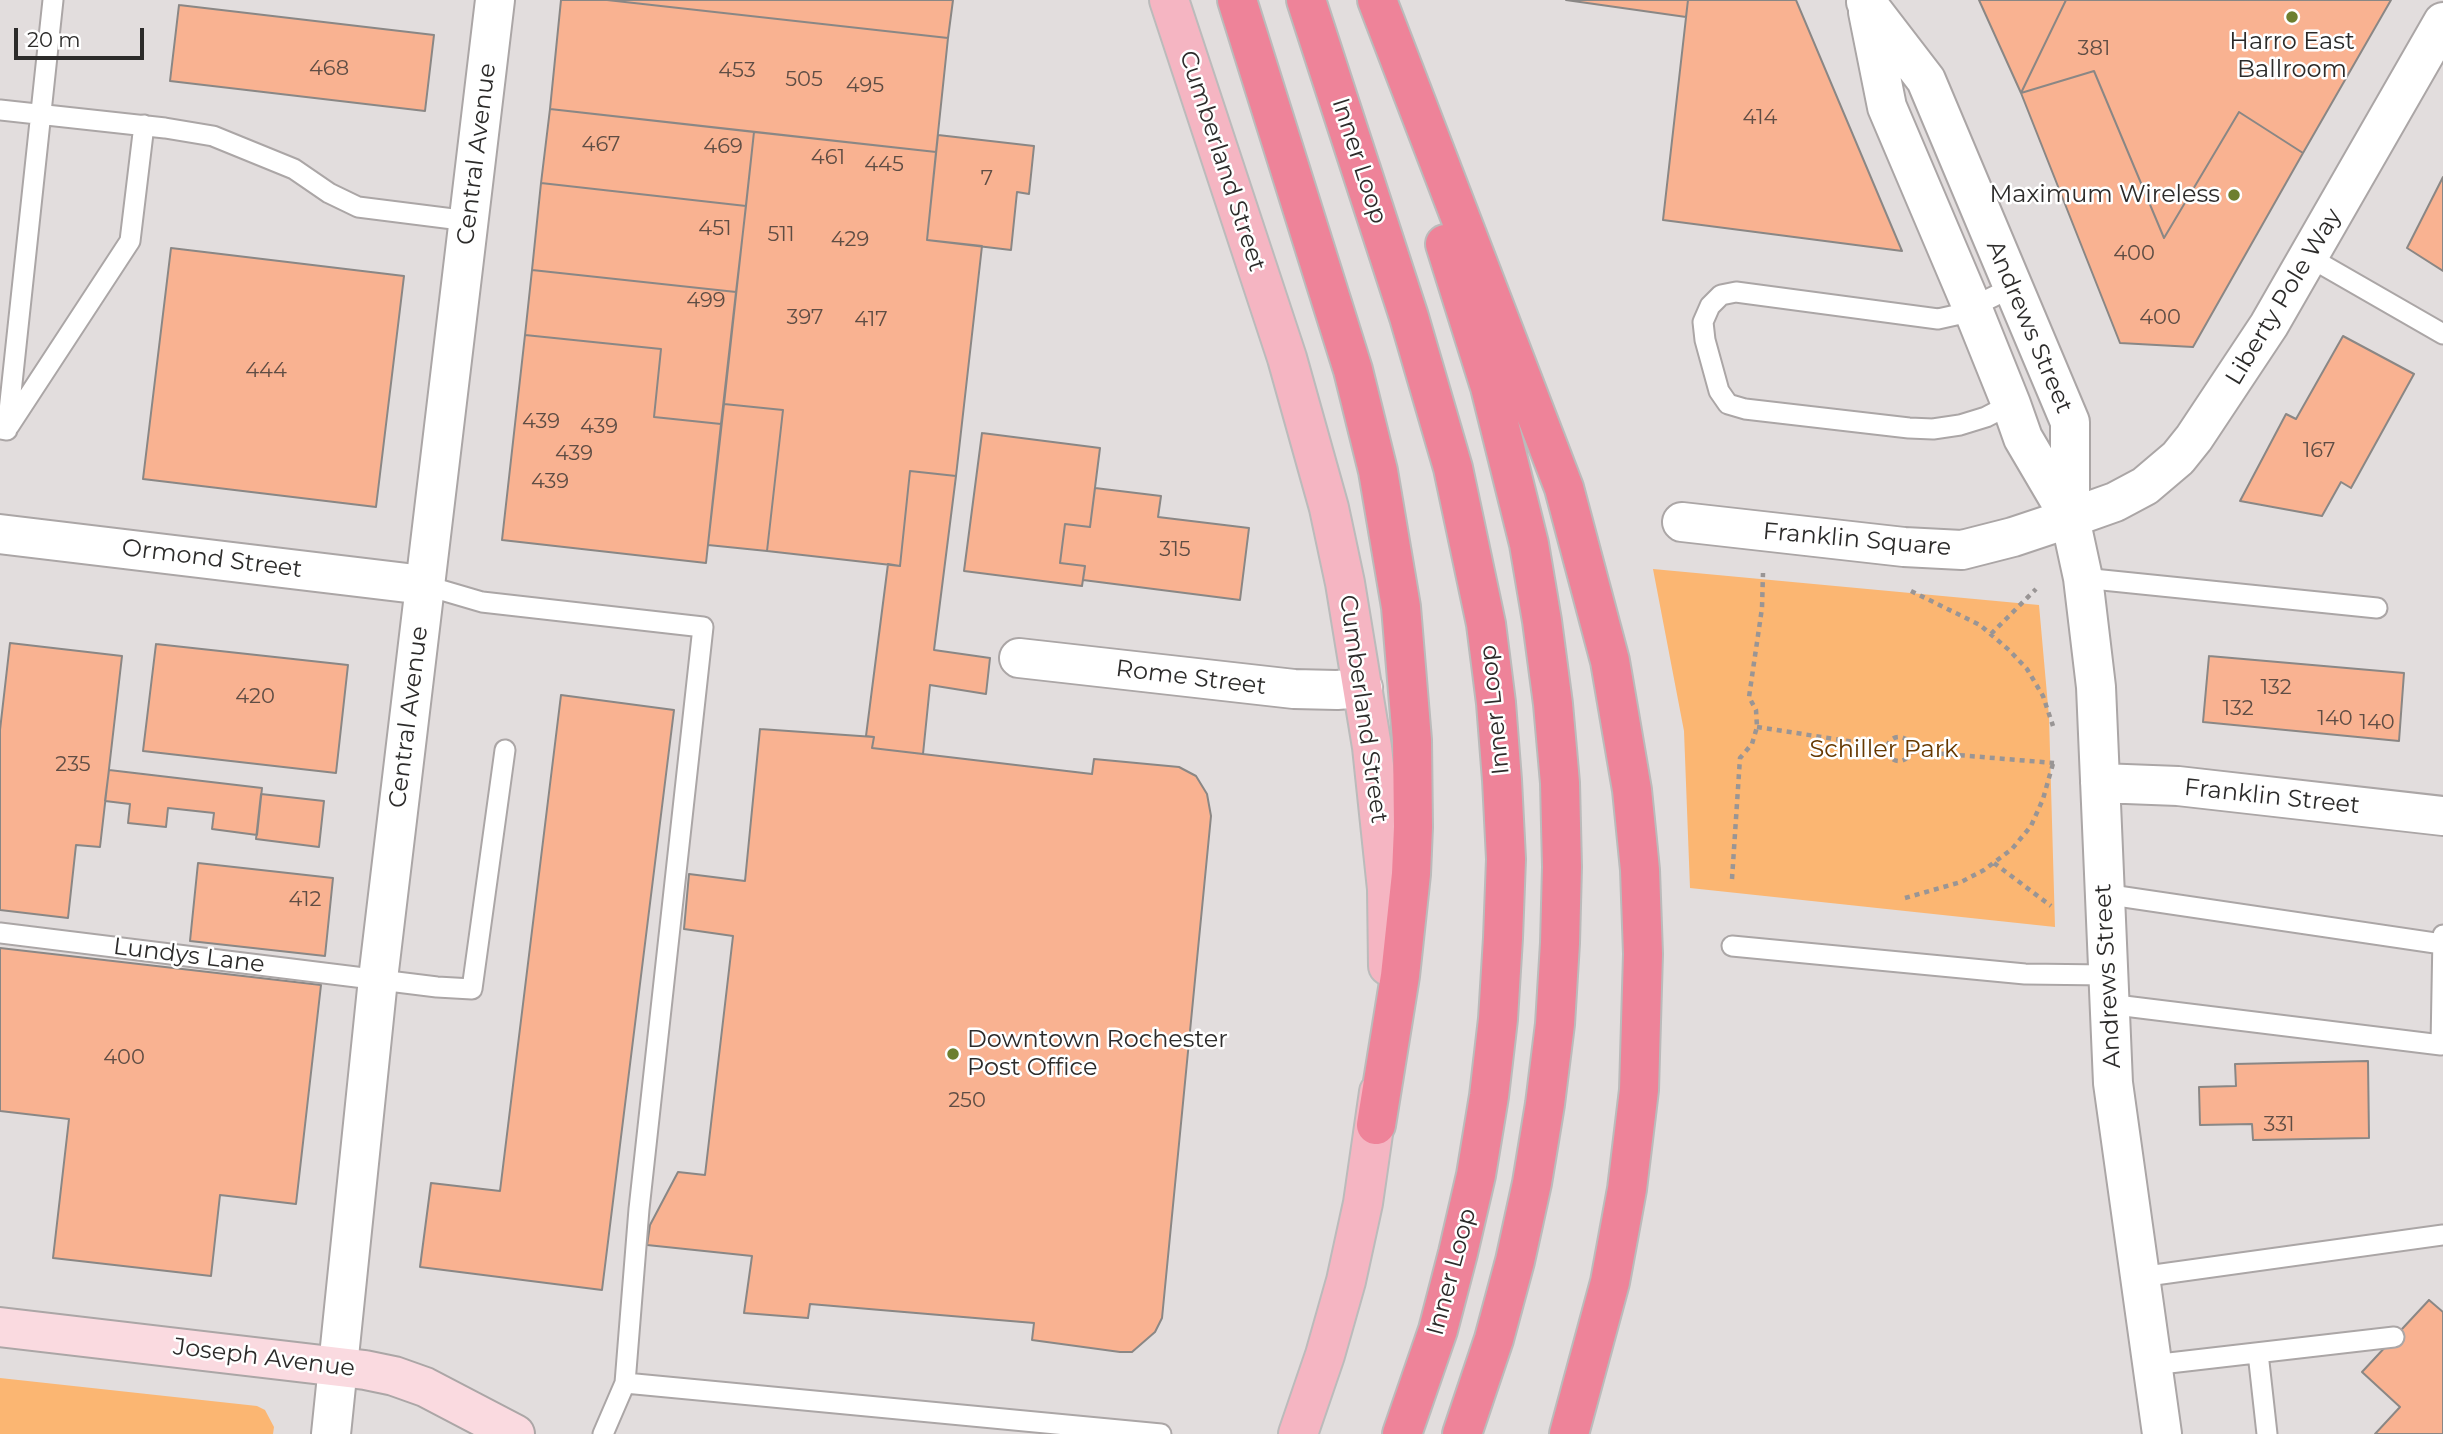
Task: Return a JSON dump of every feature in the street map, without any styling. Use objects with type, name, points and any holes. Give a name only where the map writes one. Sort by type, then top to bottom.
[{"type":"highway","points":[[1237,0],[1353,370],[1378,471],[1401,607],[1413,754],[1413,839],[1400,975],[1376,1125]]},
{"type":"highway","name":"Inner Loop","points":[[1306,0],[1409,317],[1453,468],[1486,624],[1502,780],[1506,859],[1503,938],[1498,1019],[1489,1096],[1476,1175],[1458,1253],[1437,1330],[1402,1434]]},
{"type":"highway","points":[[1367,0],[1470,322],[1511,465],[1529,544],[1542,621],[1560,783],[1560,943],[1555,1024],[1545,1104],[1515,1261],[1494,1339],[1462,1434]]},
{"type":"highway","points":[[1377,0],[1563,488],[1610,661],[1632,790],[1640,870],[1643,954],[1642,1038],[1636,1114],[1627,1189],[1610,1282],[1569,1434]]},
{"type":"main road","name":"Cumberland Street","points":[[1169,0],[1266,294],[1308,432],[1337,546],[1363,688],[1381,817],[1387,889],[1387,992],[1376,1125],[1346,1281],[1325,1355],[1298,1434]]},
{"type":"main road","name":"Joseph Avenue","points":[[0,1327],[339,1366],[394,1376],[425,1387],[515,1434]]},
{"type":"street","name":"Central Avenue","points":[[331,1434],[378,979],[495,0]]},
{"type":"street","name":"Andrews Street","points":[[1866,1],[1887,107],[1972,307],[2022,438],[2070,517]]},
{"type":"street","name":"Andrews Street","points":[[1866,1],[1926,80],[2070,422],[2070,517],[2083,578],[2096,687],[2108,989],[2118,1122],[2162,1434]]},
{"type":"street","name":"Liberty Pole Way","points":[[2070,517],[2131,495],[2156,478],[2178,458],[2210,417],[2269,325],[2443,22]]},
{"type":"street","name":"Franklin Square","points":[[1682,522],[1937,550],[1962,550],[2070,517]]},
{"type":"street","name":"Ormond Street","points":[[0,534],[425,585]]},
{"type":"street","name":"Rome Street","points":[[1019,658],[1294,689],[1363,688]]},
{"type":"street","name":"Franklin Street","points":[[2100,783],[2178,786],[2443,816]]},
{"type":"lane","points":[[3,430],[53,0]]},
{"type":"lane","points":[[0,110],[144,125],[213,136],[294,169],[358,207],[469,221]]},
{"type":"lane","points":[[3,430],[130,241],[144,125]]},
{"type":"lane","points":[[2309,257],[2443,334]]},
{"type":"lane","points":[[2011,404],[1973,421],[1933,429],[1745,409],[1728,404],[1719,391],[1705,340],[1703,322],[1710,306],[1721,295],[1736,292],[1923,318],[1948,317],[2013,287]]},
{"type":"lane","points":[[2083,578],[2377,608]]},
{"type":"lane","points":[[425,585],[482,601],[703,628],[639,1209],[625,1383],[603,1434]]},
{"type":"lane","name":"Lundys Lane","points":[[0,933],[472,989],[505,750]]},
{"type":"lane","points":[[1732,946],[2025,974],[2441,1045],[2442,940],[2104,894]]},
{"type":"lane","points":[[2140,1277],[2443,1235]]},
{"type":"lane","points":[[2152,1365],[2394,1337]]},
{"type":"lane","points":[[2258,1353],[2267,1434]]},
{"type":"lane","points":[[625,1383],[1161,1434]]},
{"type":"path","points":[[1732,879],[1740,758],[1752,744],[1757,727],[1756,710],[1749,697],[1762,608],[1763,569]]},
{"type":"path","points":[[1991,634],[2036,589]]},
{"type":"path","points":[[1910,591],[1954,611],[1991,634],[2018,659],[2043,696],[2053,725],[2054,738]]},
{"type":"path","points":[[1757,727],[1887,747]]},
{"type":"path","points":[[1902,738],[1908,742],[1910,751],[1906,759],[1898,761],[1888,755],[1887,747],[1895,739],[1902,738]]},
{"type":"path","points":[[1905,898],[1961,882],[2012,849],[2031,826],[2043,799],[2054,763],[2054,750]]},
{"type":"path","points":[[1910,751],[2054,763]]},
{"type":"path","points":[[1994,863],[2051,906]]},
{"type":"green space","name":"Schiller Park","points":[[1653,569],[2039,605],[2049,717],[2055,927],[1690,888],[1684,731]]},
{"type":"green space","points":[[0,1378],[257,1406],[265,1410],[274,1427],[273,1434],[0,1434]]},
{"type":"building","points":[[561,0],[607,0],[948,38],[936,152],[550,109]]},
{"type":"building","points":[[607,0],[953,0],[948,38]]},
{"type":"building","points":[[1566,0],[1688,0],[1686,17]]},
{"type":"building","points":[[1688,0],[1796,0],[1902,251],[1663,220]]},
{"type":"building","points":[[1979,0],[2066,0],[2021,93]]},
{"type":"building","points":[[2066,0],[2391,0],[2303,153],[2239,112],[2164,238],[2094,71],[2021,93]]},
{"type":"building","points":[[179,5],[434,35],[425,111],[170,81]]},
{"type":"building","name":"Maximum Wireless","points":[[2094,71],[2164,238],[2239,112],[2303,153],[2193,347],[2120,343],[2021,93]]},
{"type":"building","points":[[550,109],[754,132],[746,206],[541,183]]},
{"type":"building","points":[[754,132],[936,152],[927,240],[982,246],[956,476],[910,471],[900,566],[767,551],[783,410],[724,404]]},
{"type":"building","points":[[938,135],[1034,146],[1029,194],[1017,192],[1011,250],[927,240]]},
{"type":"building","points":[[2443,177],[2443,271],[2407,248]]},
{"type":"building","points":[[541,183],[746,206],[736,292],[532,270]]},
{"type":"building","points":[[171,248],[404,276],[376,507],[143,479]]},
{"type":"building","points":[[532,270],[736,292],[721,424],[654,417],[661,349],[525,335]]},
{"type":"building","points":[[525,335],[661,349],[654,417],[721,424],[706,563],[502,540]]},
{"type":"building","points":[[2343,336],[2414,374],[2351,488],[2341,482],[2322,516],[2240,501],[2286,414],[2296,419]]},
{"type":"building","points":[[724,404],[783,410],[767,551],[708,545]]},
{"type":"building","points":[[982,433],[1100,448],[1090,527],[1065,524],[1060,563],[1085,566],[1082,586],[964,571]]},
{"type":"building","points":[[910,471],[956,476],[934,650],[990,658],[986,694],[930,685],[923,754],[872,748],[874,737],[866,736],[888,564],[900,566]]},
{"type":"building","points":[[1095,488],[1161,496],[1158,517],[1249,528],[1240,600],[1083,580],[1085,566],[1060,563],[1065,524],[1090,527]]},
{"type":"building","points":[[10,643],[122,656],[100,847],[76,845],[68,918],[0,910],[0,730]]},
{"type":"building","points":[[156,644],[348,665],[336,773],[143,751]]},
{"type":"building","points":[[2209,656],[2404,673],[2399,741],[2203,722]]},
{"type":"building","points":[[561,695],[674,710],[602,1290],[420,1267],[431,1183],[500,1191]]},
{"type":"building","name":"Downtown Rochester Post Office","points":[[760,729],[874,737],[872,748],[1092,774],[1094,759],[1179,767],[1196,776],[1207,794],[1211,816],[1162,1318],[1155,1332],[1132,1352],[1032,1340],[1034,1323],[810,1304],[808,1318],[744,1313],[752,1256],[647,1245],[650,1225],[678,1172],[705,1175],[733,936],[684,929],[689,874],[745,881]]},
{"type":"building","points":[[109,770],[262,788],[257,835],[212,829],[214,813],[168,808],[166,827],[128,823],[130,804],[105,801]]},
{"type":"building","points":[[261,794],[324,801],[319,847],[256,839]]},
{"type":"building","points":[[198,863],[333,878],[325,956],[190,941]]},
{"type":"building","points":[[0,948],[321,985],[296,1204],[220,1195],[211,1276],[53,1258],[69,1119],[0,1111]]},
{"type":"building","points":[[2368,1061],[2369,1138],[2253,1140],[2252,1124],[2200,1125],[2199,1087],[2236,1086],[2235,1064]]},
{"type":"building","points":[[2429,1300],[2443,1312],[2443,1434],[2375,1434],[2400,1407],[2362,1372]]},
{"type":"place","name":"Harro East Ballroom","points":[[2292,17]]},
{"type":"place","name":"Maximum Wireless","points":[[2234,195]]},
{"type":"place","name":"Downtown Rochester Post Office","points":[[953,1054]]}]
